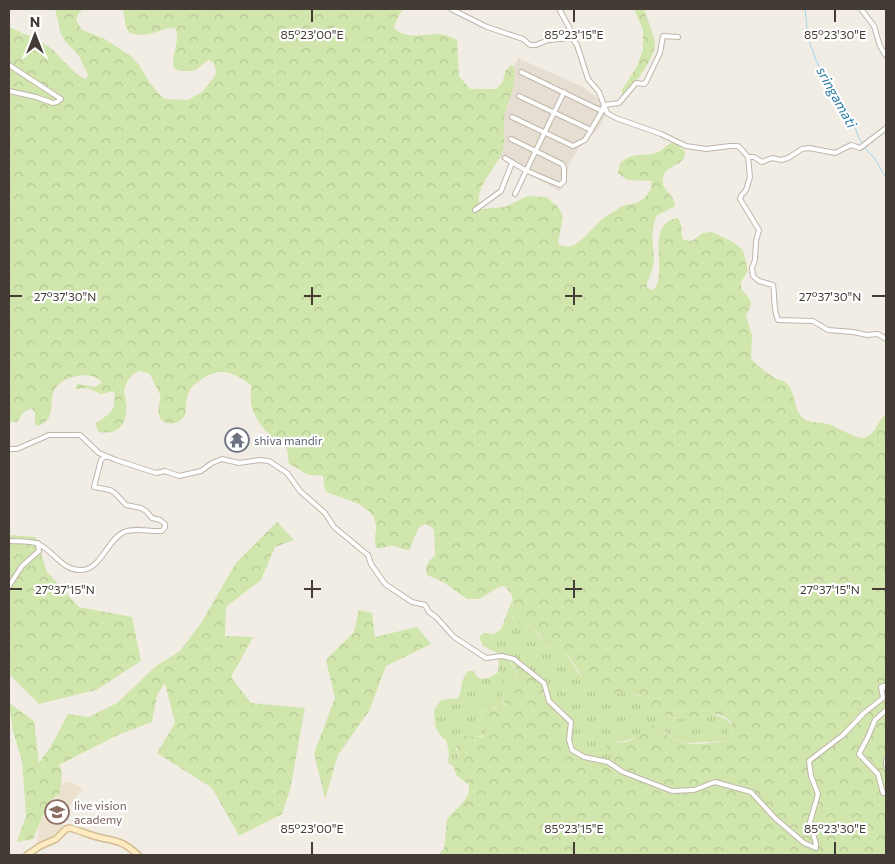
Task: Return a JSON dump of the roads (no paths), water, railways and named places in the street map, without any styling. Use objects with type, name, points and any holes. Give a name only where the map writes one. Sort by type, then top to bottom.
[{"type":"street","points":[[451,9],[487,27],[523,39],[530,45],[536,45],[548,40],[572,38]]},
{"type":"street","points":[[559,9],[577,45],[588,79],[599,92],[607,112],[616,118],[661,134],[686,146],[702,149],[738,146],[748,157],[750,177],[748,186],[740,196],[740,199],[759,230],[755,260],[752,268],[753,276],[759,281],[773,285],[774,312],[778,320],[813,321],[828,330],[867,335],[878,334],[886,339]]},
{"type":"street","points":[[861,9],[874,26],[878,41],[886,56]]},
{"type":"street","points":[[604,105],[619,103],[636,83],[644,84],[660,53],[663,36],[678,37]]},
{"type":"street","points":[[9,65],[61,99],[53,103],[9,90]]},
{"type":"street","points":[[521,72],[602,111]]},
{"type":"street","points":[[515,194],[564,92]]},
{"type":"street","points":[[519,96],[591,130]]},
{"type":"street","points":[[512,117],[573,146],[584,140],[604,105]]},
{"type":"street","points":[[748,157],[754,157],[762,162],[772,158],[781,160],[788,158],[802,149],[809,148],[835,153],[851,145],[860,148],[886,128]]},
{"type":"street","points":[[504,158],[512,164],[560,185],[564,181],[564,168],[562,164],[511,139]]},
{"type":"street","points":[[475,210],[500,191],[512,164]]},
{"type":"street","points":[[9,448],[16,449],[49,435],[80,436],[99,453],[116,460],[156,473],[165,471],[179,476],[201,471],[222,459],[239,463],[259,460],[269,461],[288,473],[300,491],[325,513],[334,527],[368,555],[371,564],[385,584],[412,602],[424,605],[454,637],[486,658],[502,656],[514,659],[544,683],[549,702],[571,722],[569,740],[572,750],[584,757],[608,762],[623,772],[672,791],[694,790],[715,782],[751,792],[804,843],[816,848],[810,822],[818,794],[811,776],[809,761],[843,735],[864,713],[876,705],[883,698],[881,688],[884,686],[886,689]]},
{"type":"street","points":[[9,541],[38,544],[61,562],[75,570],[83,570],[91,568],[115,538],[123,533],[135,529],[162,531],[165,524],[160,520],[152,518],[146,511],[126,505],[110,490],[94,486],[104,456],[109,457]]},
{"type":"street","points":[[9,586],[22,566],[39,551],[38,544]]},
{"type":"street","points":[[886,710],[875,720],[859,754],[878,774],[882,793],[886,793]]},
{"type":"street","points":[[886,760],[886,766]]},
{"type":"street","points":[[27,855],[40,846],[56,839],[66,829],[70,828],[121,842],[138,855]]},
{"type":"waterway","name":"sringamati","points":[[805,9],[808,38],[816,60],[829,86],[853,120],[858,136],[886,178]]},
{"type":"place","name":"shiva mandir","points":[[237,440]]},
{"type":"place","name":"live vision academy","points":[[57,812]]}]
